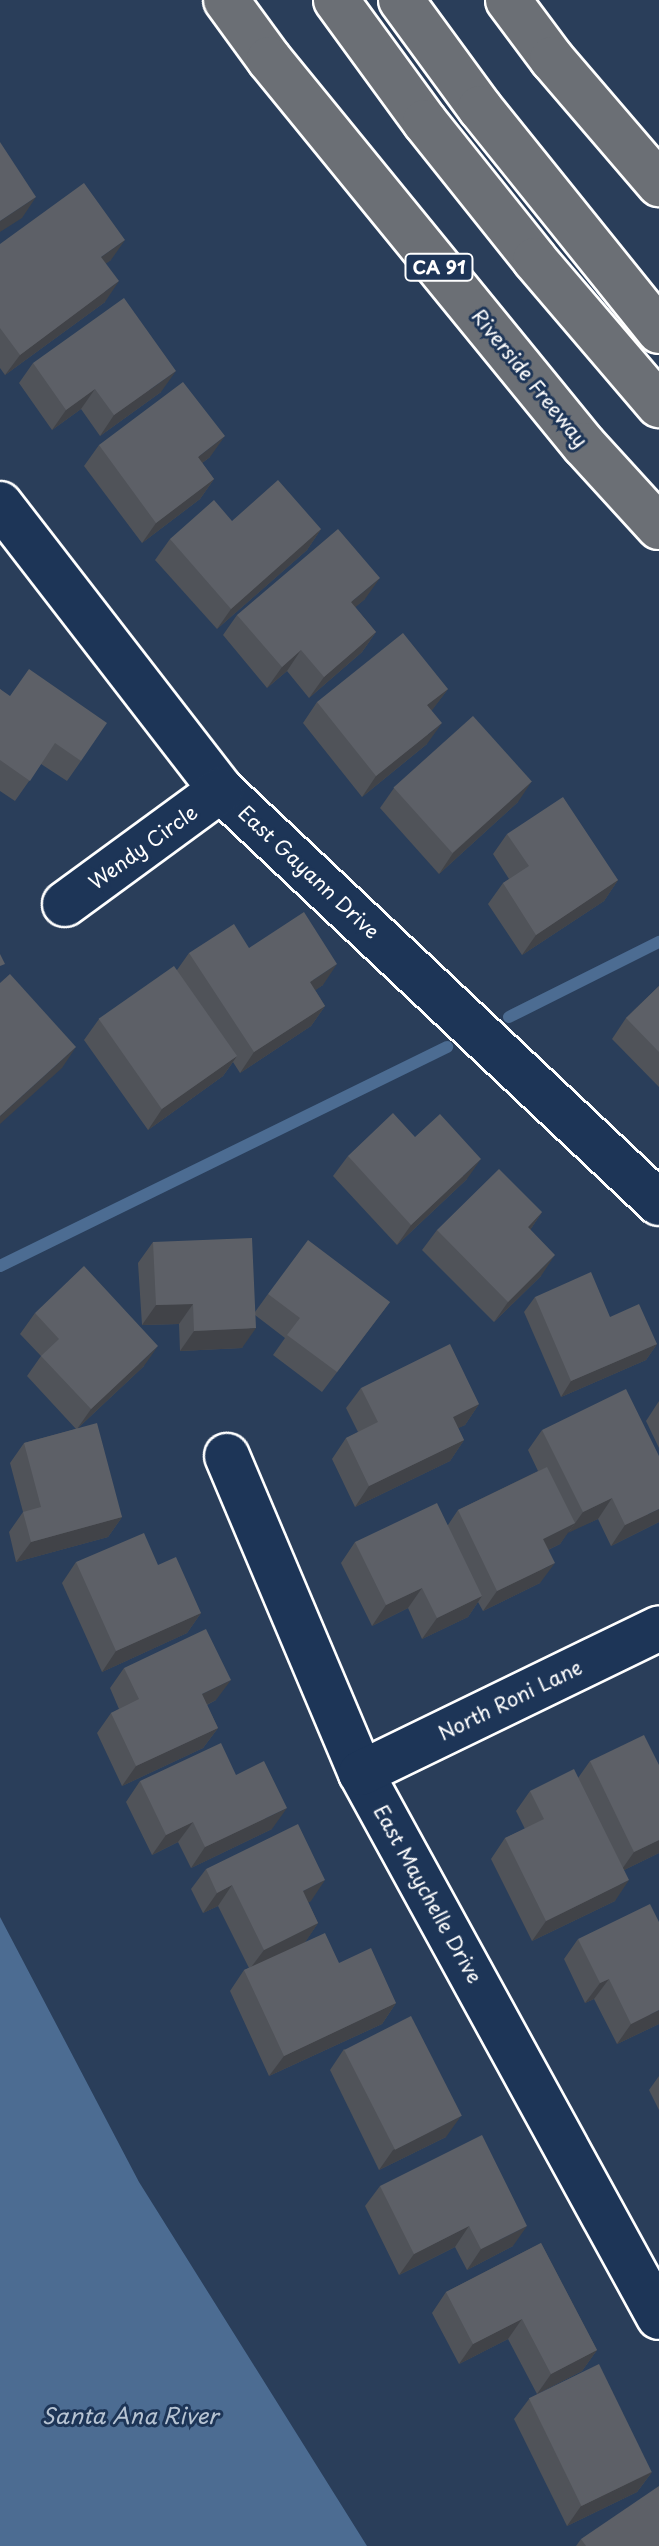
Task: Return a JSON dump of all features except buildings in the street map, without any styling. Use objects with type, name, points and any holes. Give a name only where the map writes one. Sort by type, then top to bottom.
[{"type":"highway","name":"Riverside Freeway","points":[[226,0],[269,59],[584,445],[659,527]]},
{"type":"highway","points":[[336,0],[425,122],[535,260],[659,405]]},
{"type":"highway","points":[[401,0],[480,108],[659,331]]},
{"type":"highway","points":[[508,0],[552,59],[659,184]]},
{"type":"street","name":"East Gayann Drive","points":[[0,504],[221,790],[659,1203]]},
{"type":"street","name":"Wendy Circle","points":[[65,904],[221,790]]},
{"type":"street","name":"East Maychelle Drive","points":[[227,1456],[361,1773],[659,2317]]},
{"type":"street","name":"North Roni Lane","points":[[361,1773],[659,1628]]},
{"type":"water","name":"Santa Ana River","points":[[0,1917],[139,2182],[367,2546],[0,2546]]},
{"type":"waterway","points":[[509,1017],[659,942]]},
{"type":"waterway","points":[[0,1266],[447,1047]]}]
